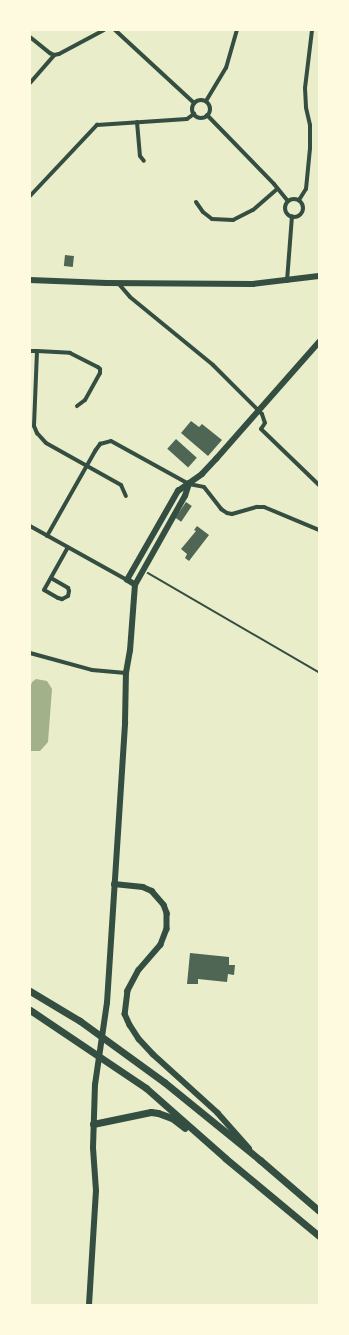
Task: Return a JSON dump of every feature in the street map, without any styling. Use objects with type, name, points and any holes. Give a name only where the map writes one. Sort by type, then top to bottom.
[{"type":"main road","points":[[30,991],[80,1021],[128,1055],[260,1160],[319,1211]]},
{"type":"main road","points":[[30,1010],[146,1088],[225,1158],[319,1236]]},
{"type":"main road","points":[[93,1124],[141,1114],[158,1113],[172,1118],[225,1158]]},
{"type":"street","points":[[30,83],[54,55],[59,54],[104,30]]},
{"type":"street","points":[[115,30],[194,103]]},
{"type":"street","points":[[206,101],[226,68],[237,30]]},
{"type":"street","points":[[299,200],[306,190],[310,148],[310,125],[306,107],[305,88],[312,30]]},
{"type":"street","points":[[30,37],[54,55]]},
{"type":"street","points":[[198,100],[206,101],[210,108],[207,115],[202,118],[194,114],[192,109],[194,103],[198,100]]},
{"type":"street","points":[[30,196],[98,125],[187,119],[194,114]]},
{"type":"street","points":[[207,115],[288,201]]},
{"type":"street","points":[[137,122],[140,156],[144,161]]},
{"type":"street","points":[[196,202],[203,212],[212,219],[233,220],[254,210],[278,189]]},
{"type":"street","points":[[288,201],[292,199],[299,200]]},
{"type":"street","points":[[288,201],[285,209],[287,214],[298,216],[302,212],[302,204],[299,200]]},
{"type":"street","points":[[287,281],[292,216]]},
{"type":"street","points":[[30,280],[118,283],[253,284],[319,276]]},
{"type":"street","points":[[118,283],[130,297],[213,365],[263,416],[265,423],[261,429],[319,485]]},
{"type":"street","points":[[127,580],[172,499],[178,491],[202,474],[319,342]]},
{"type":"street","points":[[30,351],[70,353],[98,366],[100,373],[86,400],[77,406]]},
{"type":"street","points":[[37,351],[34,426],[37,433],[46,443],[121,485],[126,496]]},
{"type":"street","points":[[47,536],[100,444],[111,441],[189,484],[204,487],[221,509],[227,513],[232,514],[257,507],[264,507],[319,530]]},
{"type":"street","points":[[89,1305],[96,1191],[93,1124],[95,1085],[107,1003],[125,716],[126,673],[130,651],[135,585],[185,496],[189,484]]},
{"type":"street","points":[[30,526],[135,585]]},
{"type":"street","points":[[50,578],[68,588],[70,591],[68,596],[62,599],[58,598],[44,590],[50,578],[68,548]]},
{"type":"street","points":[[30,653],[92,670],[126,673]]},
{"type":"street","points":[[114,884],[143,888],[152,891],[164,905],[167,913],[167,929],[161,945],[138,970],[128,991],[125,1014],[130,1026],[152,1054],[218,1113],[260,1160]]},
{"type":"path","points":[[143,570],[319,672]]},
{"type":"shaded area","points":[[36,679],[47,681],[52,689],[48,742],[40,751],[30,751],[30,688],[32,682]]},
{"type":"building","points":[[65,255],[74,256],[73,267],[64,266]]},
{"type":"building","points":[[191,421],[199,427],[202,424],[222,440],[208,456],[181,433]]},
{"type":"building","points":[[176,439],[197,458],[188,467],[167,449]]},
{"type":"building","points":[[186,502],[192,506],[181,522],[175,518]]},
{"type":"building","points":[[197,526],[209,535],[189,561],[185,558],[187,554],[181,549],[196,531],[194,530]]},
{"type":"building","points":[[190,953],[229,957],[229,965],[235,965],[234,975],[228,974],[227,982],[198,979],[198,984],[187,984]]}]
